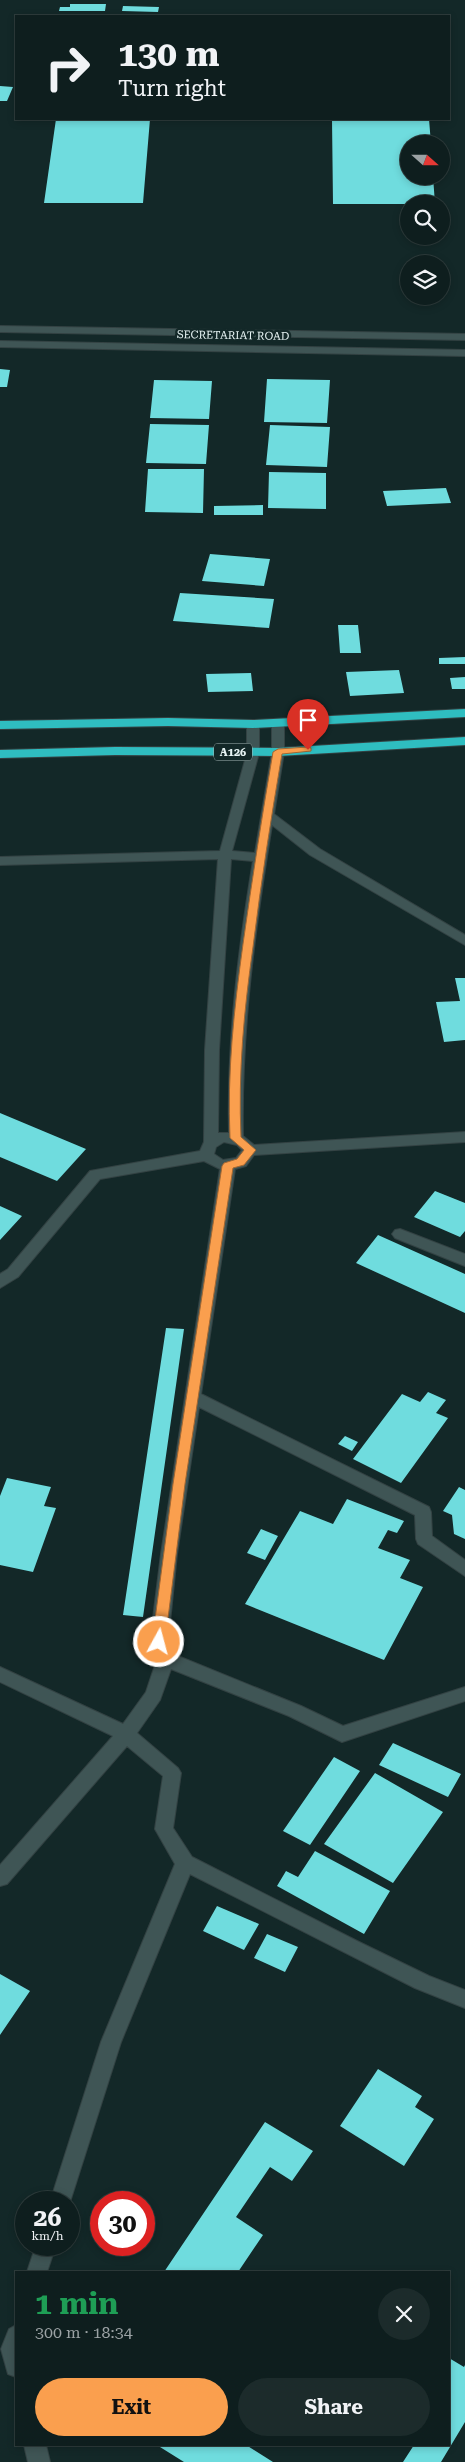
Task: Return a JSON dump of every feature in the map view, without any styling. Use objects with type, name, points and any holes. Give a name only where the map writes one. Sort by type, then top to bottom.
[{"type":"highway","points":[[0,725],[168,722],[253,724],[465,713]]},
{"type":"highway","name":"A126","points":[[0,754],[115,751],[278,752],[465,740]]},
{"type":"street","name":"SECRETARIAT ROAD","points":[[0,329],[330,333],[465,337]]},
{"type":"street","name":"SECRETARIAT ROAD","points":[[0,344],[465,353]]},
{"type":"street","points":[[236,1138],[234,1104],[238,1022],[260,857],[278,752],[278,723]]},
{"type":"street","points":[[250,1150],[240,1162],[228,1166],[215,1163],[209,1149],[212,1050],[225,855],[253,752],[253,724]]},
{"type":"street","points":[[268,816],[316,852],[442,925],[465,941]]},
{"type":"street","points":[[0,861],[225,855],[260,857]]},
{"type":"street","points":[[0,1282],[13,1273],[95,1175],[209,1149],[222,1137],[236,1138],[250,1150],[465,1137]]},
{"type":"street","points":[[0,1878],[126,1734],[154,1695],[166,1659],[159,1642],[178,1492],[228,1166]]},
{"type":"street","points":[[400,1234],[464,1258]]},
{"type":"street","points":[[193,1397],[423,1512],[424,1539],[465,1569]]},
{"type":"street","points":[[166,1659],[295,1711],[342,1734],[465,1694]]},
{"type":"street","points":[[0,1674],[126,1734],[172,1773],[164,1829],[185,1863],[422,1982],[465,1999]]},
{"type":"street","points":[[64,2191],[111,2042],[185,1863]]},
{"type":"street","points":[[37,2271],[42,2256]]},
{"type":"street","points":[[15,2339],[12,2349],[15,2362]]},
{"type":"street","points":[[35,2446],[39,2462]]},
{"type":"building","points":[[70,4],[106,4],[105,11],[59,11],[60,7],[70,7]]},
{"type":"building","points":[[123,6],[159,7],[158,12],[122,11]]},
{"type":"building","points":[[0,86],[13,87],[7,101],[0,101]]},
{"type":"building","points":[[56,120],[150,120],[143,203],[44,203]]},
{"type":"building","points":[[332,120],[429,120],[430,135],[400,135],[400,185],[434,185],[434,195],[400,195],[400,204],[333,204]]},
{"type":"building","points":[[0,369],[10,370],[7,387],[0,387]]},
{"type":"building","points":[[267,379],[330,380],[327,423],[264,422]]},
{"type":"building","points":[[154,380],[212,381],[209,419],[150,418]]},
{"type":"building","points":[[150,424],[209,425],[206,464],[146,463]]},
{"type":"building","points":[[270,425],[330,427],[327,467],[266,465]]},
{"type":"building","points":[[148,469],[204,469],[203,513],[145,512]]},
{"type":"building","points":[[269,472],[326,473],[326,509],[268,508]]},
{"type":"building","points":[[446,488],[451,503],[387,506],[383,491]]},
{"type":"building","points":[[263,505],[263,515],[214,515],[214,506]]},
{"type":"building","points":[[210,554],[270,559],[264,586],[202,581]]},
{"type":"building","points":[[180,593],[274,599],[269,628],[173,621]]},
{"type":"building","points":[[338,625],[358,625],[361,653],[340,653]]},
{"type":"building","points":[[465,657],[465,664],[439,664],[439,658]]},
{"type":"building","points":[[399,670],[404,693],[350,696],[346,672]]},
{"type":"building","points":[[251,673],[253,691],[208,692],[206,674]]},
{"type":"building","points":[[465,677],[465,689],[452,689],[450,678]]},
{"type":"building","points":[[455,978],[465,978],[465,1040],[444,1042],[436,1002],[460,1001]]},
{"type":"building","points":[[0,1113],[86,1149],[57,1181],[0,1157]]},
{"type":"building","points":[[435,1191],[465,1203],[465,1231],[460,1237],[414,1217]]},
{"type":"building","points":[[0,1206],[22,1216],[0,1240]]},
{"type":"building","points":[[378,1235],[465,1274],[465,1313],[356,1263]]},
{"type":"building","points":[[166,1328],[184,1329],[143,1617],[123,1615]]},
{"type":"building","points":[[428,1392],[446,1400],[436,1413],[448,1418],[401,1483],[353,1459],[402,1394],[420,1402]]},
{"type":"building","points":[[345,1436],[358,1442],[352,1451],[338,1444]]},
{"type":"building","points":[[7,1478],[51,1487],[44,1506],[56,1508],[33,1572],[0,1565],[0,1496]]},
{"type":"building","points":[[459,1487],[465,1490],[465,1539],[454,1534],[452,1515],[443,1511]]},
{"type":"building","points":[[347,1499],[404,1521],[397,1533],[388,1530],[378,1548],[410,1560],[400,1578],[423,1587],[384,1660],[245,1604],[300,1511],[333,1524]]},
{"type":"building","points":[[261,1529],[278,1536],[265,1560],[247,1553]]},
{"type":"building","points":[[393,1743],[461,1774],[448,1797],[379,1765]]},
{"type":"building","points":[[334,1757],[360,1771],[310,1845],[283,1831]]},
{"type":"building","points":[[375,1773],[443,1812],[393,1883],[324,1844]]},
{"type":"building","points":[[315,1851],[390,1891],[364,1934],[277,1886],[286,1871],[298,1877]]},
{"type":"building","points":[[217,1906],[259,1924],[244,1950],[203,1931]]},
{"type":"building","points":[[267,1934],[298,1947],[285,1972],[254,1958]]},
{"type":"building","points":[[0,1974],[30,1991],[0,2035]]},
{"type":"building","points":[[378,2069],[422,2096],[415,2107],[434,2119],[404,2166],[340,2126]]},
{"type":"building","points":[[265,2122],[313,2151],[292,2181],[270,2167],[236,2217],[263,2235],[239,2271],[165,2271]]},
{"type":"building","points":[[450,2359],[464,2367],[465,2365],[465,2422],[441,2462],[403,2462],[413,2446],[450,2446]]},
{"type":"building","points":[[248,2446],[273,2462],[184,2462],[160,2447]]},
{"type":"route","points":[[159,1642],[179,1484],[228,1166],[240,1162],[250,1150],[242,1141],[236,1138],[234,1104],[238,1022],[249,923],[260,857],[278,752],[308,750]]}]
